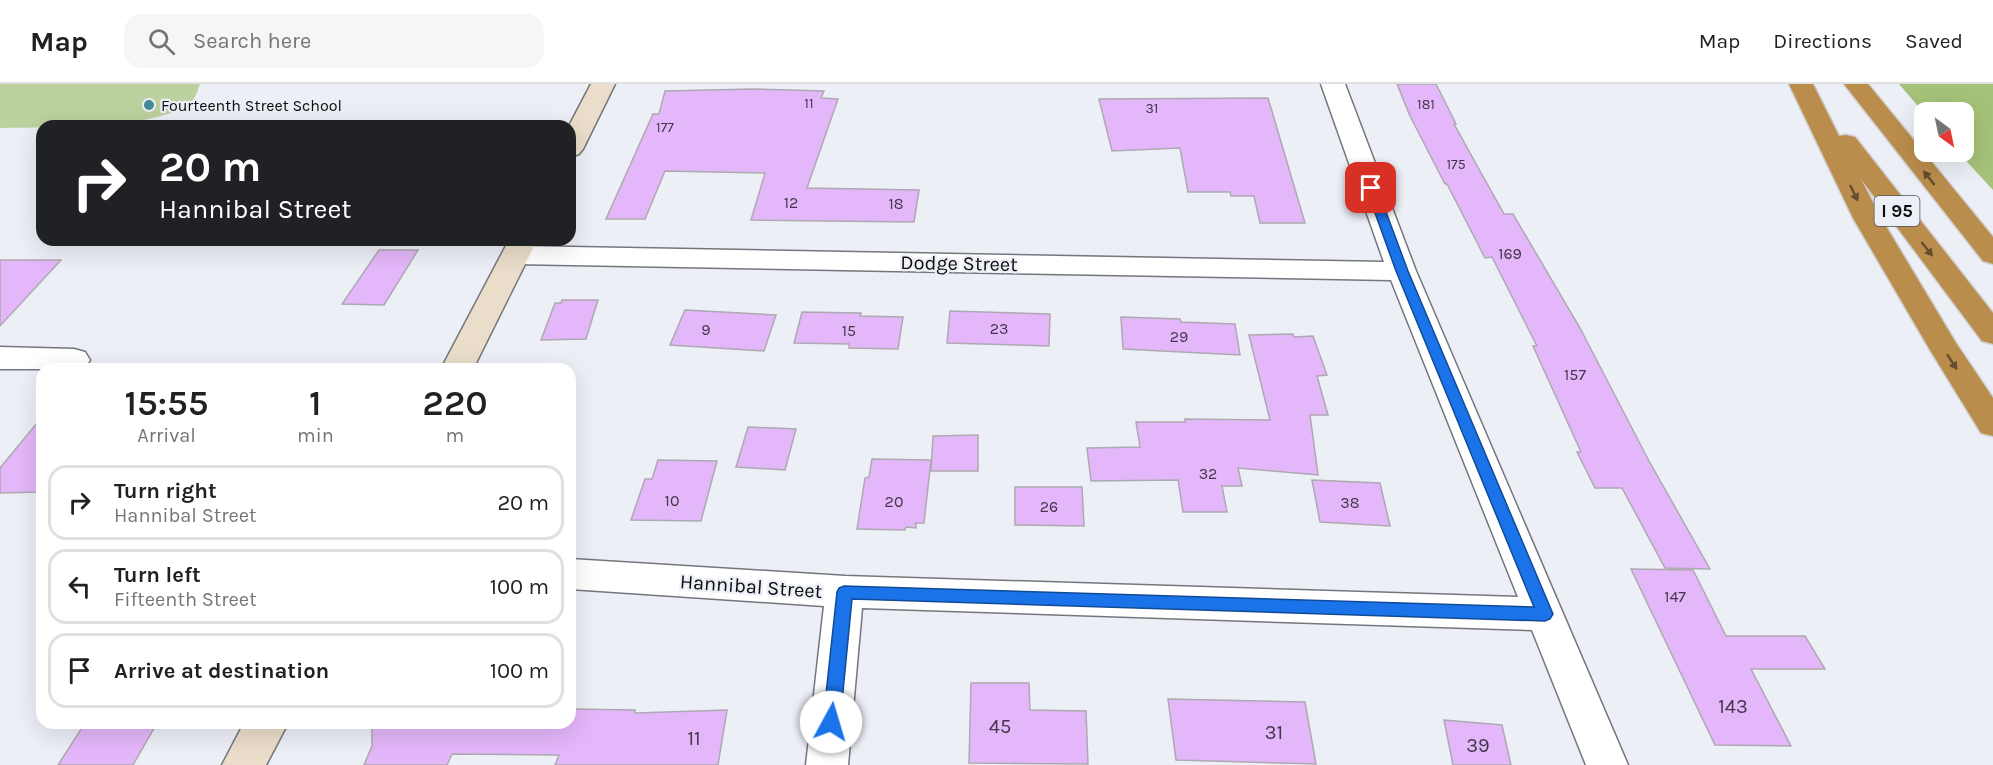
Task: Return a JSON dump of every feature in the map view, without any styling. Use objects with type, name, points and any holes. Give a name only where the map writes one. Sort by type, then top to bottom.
[{"type":"highway","name":"I 95","points":[[1803,84],[1884,194],[1993,334]]},
{"type":"highway","points":[[1803,84],[1867,218],[1945,350],[1993,424]]},
{"type":"highway","name":"I 95","points":[[1856,84],[1993,255]]},
{"type":"street","points":[[576,137],[603,84]]},
{"type":"street","points":[[1333,84],[1402,271],[1607,765]]},
{"type":"street","points":[[460,363],[519,248]]},
{"type":"street","name":"Dodge Street","points":[[519,248],[1402,271]]},
{"type":"street","points":[[0,358],[74,360]]},
{"type":"street","name":"Hannibal Street","points":[[576,574],[844,592],[1545,614]]},
{"type":"street","points":[[827,765],[844,592]]},
{"type":"street","points":[[243,765],[264,729]]},
{"type":"green space","points":[[0,84],[200,84],[192,101],[177,110],[156,117],[140,120],[36,120],[36,127],[0,128]]},
{"type":"green space","points":[[1899,84],[1993,84],[1993,190],[1967,162],[1974,162],[1974,102],[1915,102]]},
{"type":"building","points":[[1397,84],[1436,84],[1456,124],[1454,124],[1504,214],[1513,214],[1580,328],[1649,461],[1710,569],[1665,568],[1622,488],[1595,488],[1577,452],[1581,452],[1533,346],[1537,346],[1492,257],[1485,258],[1445,184],[1410,116]]},
{"type":"building","points":[[754,89],[824,91],[821,98],[838,99],[807,188],[919,190],[914,222],[751,220],[765,173],[665,171],[645,219],[606,219],[653,114],[659,114],[665,91]]},
{"type":"building","points":[[1268,98],[1305,223],[1260,223],[1254,196],[1231,196],[1230,192],[1188,192],[1180,148],[1112,151],[1099,99]]},
{"type":"building","points":[[379,250],[418,250],[384,305],[342,304]]},
{"type":"building","points":[[0,260],[61,260],[0,326]]},
{"type":"building","points":[[562,300],[598,300],[586,339],[541,340],[555,303],[561,303]]},
{"type":"building","points":[[685,310],[776,315],[764,351],[670,345]]},
{"type":"building","points":[[950,311],[1050,314],[1049,346],[947,343]]},
{"type":"building","points":[[802,312],[861,313],[860,316],[903,317],[898,349],[849,348],[849,344],[794,343]]},
{"type":"building","points":[[1121,317],[1235,324],[1240,355],[1123,349]]},
{"type":"building","points":[[1293,334],[1294,337],[1313,336],[1327,375],[1317,376],[1328,415],[1310,415],[1318,475],[1238,468],[1242,486],[1222,486],[1227,512],[1183,512],[1178,480],[1091,481],[1087,448],[1140,447],[1136,422],[1185,422],[1185,419],[1270,420],[1249,335]]},
{"type":"building","points":[[36,424],[36,492],[0,493],[0,468]]},
{"type":"building","points":[[748,427],[796,429],[785,470],[736,467]]},
{"type":"building","points":[[978,435],[978,471],[931,471],[933,436]]},
{"type":"building","points":[[872,459],[931,460],[924,523],[916,523],[916,528],[906,527],[905,530],[857,529],[865,478],[869,477]]},
{"type":"building","points":[[658,460],[717,461],[701,521],[631,520],[645,479],[652,479]]},
{"type":"building","points":[[1312,480],[1380,483],[1390,526],[1320,522]]},
{"type":"building","points":[[1015,487],[1082,487],[1084,526],[1015,525]]},
{"type":"building","points":[[1631,569],[1693,570],[1726,636],[1805,636],[1825,669],[1751,669],[1791,746],[1715,745]]},
{"type":"building","points":[[971,683],[1029,683],[1030,710],[1086,711],[1088,764],[969,763]]},
{"type":"building","points":[[1168,699],[1305,702],[1316,764],[1176,760]]},
{"type":"building","points":[[576,709],[635,710],[635,713],[727,710],[718,765],[555,765],[559,755],[452,754],[447,765],[364,765],[372,746],[372,729],[576,729]]},
{"type":"building","points":[[1444,720],[1502,725],[1511,765],[1453,765]]},
{"type":"building","points":[[81,729],[154,729],[133,765],[58,765]]},
{"type":"place","name":"Fourteenth Street School","points":[[149,105]]},
{"type":"route","points":[[831,722],[844,592],[1545,614],[1402,271],[1371,188]]}]
